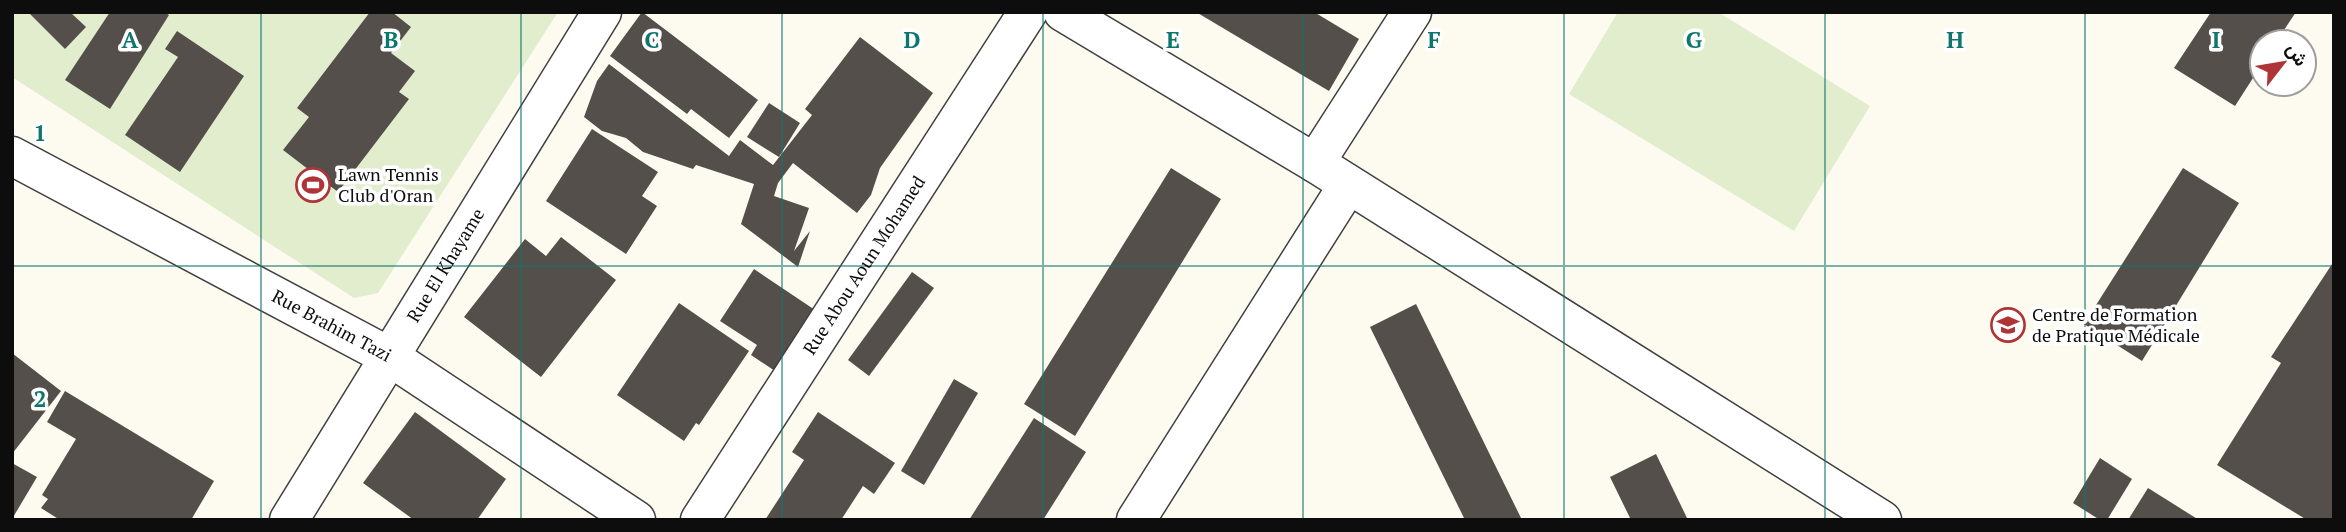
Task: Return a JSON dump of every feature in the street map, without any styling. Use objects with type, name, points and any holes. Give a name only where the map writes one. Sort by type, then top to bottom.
[{"type":"street","name":"Rue El Khayame","points":[[289,520],[602,12]]},
{"type":"street","name":"Rue Abou Aoun Mohamed","points":[[700,520],[1028,12]]},
{"type":"street","points":[[1063,12],[1315,163],[1882,520]]},
{"type":"street","points":[[1315,163],[1412,12]]},
{"type":"street","name":"Rue Brahim Tazi","points":[[14,159],[390,357],[636,520]]},
{"type":"street","points":[[1136,520],[1348,185]]},
{"type":"green space","name":"Lawn Tennis Club d'Oran","points":[[12,12],[558,12],[378,293],[354,298],[12,77]]},
{"type":"green space","points":[[1618,12],[1718,12],[1870,106],[1794,231],[1569,94]]},
{"type":"building","points":[[28,12],[70,12],[86,27],[65,49]]},
{"type":"building","points":[[110,12],[164,12],[169,15],[110,109],[65,80]]},
{"type":"building","points":[[370,12],[392,12],[411,27],[391,53],[415,71],[399,92],[409,99],[338,192],[283,150],[309,117],[297,108]]},
{"type":"building","points":[[642,12],[758,100],[729,138],[691,109],[687,114],[610,56]]},
{"type":"building","points":[[1196,12],[1314,12],[1359,39],[1329,91]]},
{"type":"building","points":[[2211,12],[2296,12],[2285,28],[2248,28],[2248,86],[2235,106],[2174,68]]},
{"type":"building","points":[[177,31],[244,76],[180,172],[125,135],[178,57],[165,49]]},
{"type":"building","points":[[860,37],[933,93],[880,168],[871,195],[857,213],[793,163],[778,183],[774,196],[809,208],[794,251],[810,231],[798,267],[741,224],[754,184],[696,165],[693,169],[643,152],[626,138],[602,131],[584,117],[597,81],[609,64],[729,156],[740,140],[773,165],[812,115],[805,109]]},
{"type":"building","points":[[769,103],[800,123],[779,157],[747,137]]},
{"type":"building","points":[[592,129],[658,172],[642,196],[657,206],[626,254],[546,201]]},
{"type":"building","points":[[1171,168],[1221,199],[1075,436],[1024,404]]},
{"type":"building","points":[[2183,168],[2239,203],[2142,361],[2084,324]]},
{"type":"building","points":[[561,237],[616,280],[541,377],[464,317],[525,239],[546,256]]},
{"type":"building","points":[[2334,261],[2334,520],[2307,520],[2217,465],[2281,363],[2271,357]]},
{"type":"building","points":[[754,269],[815,310],[775,371],[751,355],[757,345],[720,321]]},
{"type":"building","points":[[912,272],[934,288],[869,376],[848,360]]},
{"type":"building","points":[[679,303],[749,351],[699,425],[696,423],[684,441],[617,395]]},
{"type":"building","points":[[1416,304],[1522,520],[1465,520],[1370,327]]},
{"type":"building","points":[[12,353],[61,391],[12,454]]},
{"type":"building","points":[[954,379],[978,393],[924,485],[901,471]]},
{"type":"building","points":[[65,391],[214,481],[191,520],[60,520],[41,508],[48,499],[42,495],[76,439],[47,422]]},
{"type":"building","points":[[415,412],[506,479],[477,520],[414,520],[363,483]]},
{"type":"building","points":[[818,412],[895,463],[874,494],[863,486],[841,520],[765,520],[804,460],[792,452]]},
{"type":"building","points":[[1034,418],[1086,452],[1043,520],[969,520]]},
{"type":"building","points":[[1656,454],[1688,520],[1631,520],[1610,477]]},
{"type":"building","points":[[2100,458],[2132,479],[2107,520],[2100,520],[2073,503]]},
{"type":"building","points":[[12,463],[37,477],[12,519]]},
{"type":"building","points":[[2148,488],[2199,520],[2128,520]]},
{"type":"place","name":"Lawn Tennis Club d'Oran","points":[[313,185]]},
{"type":"place","name":"Centre de Formation de Pratique Médicale","points":[[2008,325]]}]
